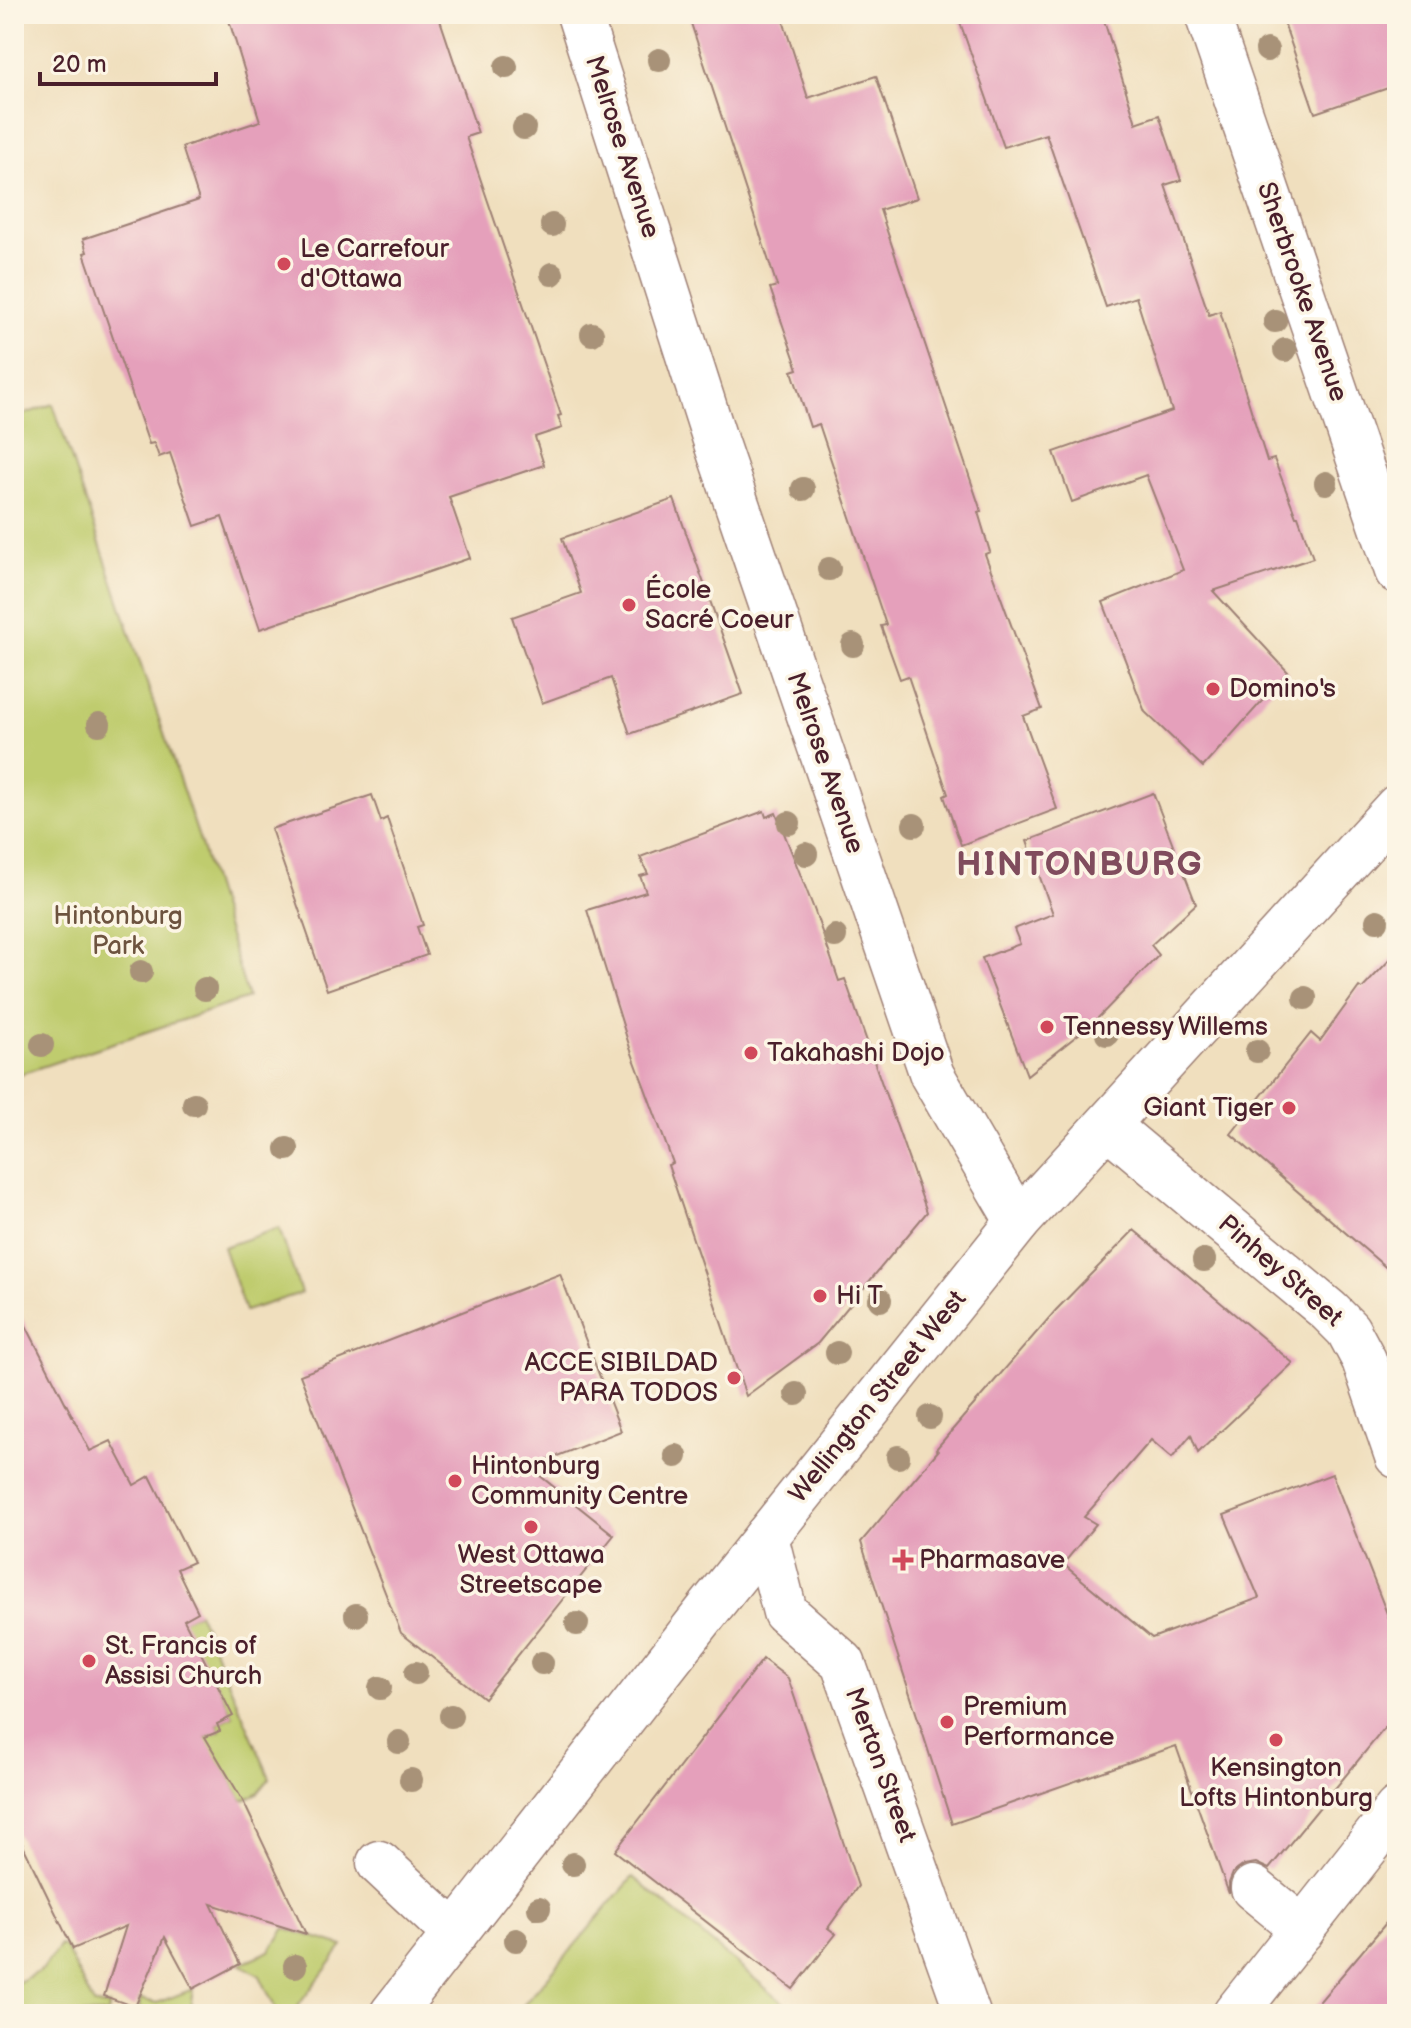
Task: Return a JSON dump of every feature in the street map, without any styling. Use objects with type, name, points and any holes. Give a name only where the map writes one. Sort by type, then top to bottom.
[{"type":"street","name":"Melrose Avenue","points":[[579,14],[717,446],[932,1075],[1018,1222]]},
{"type":"street","name":"Sherbrooke Avenue","points":[[1207,14],[1397,571]]},
{"type":"street","name":"Wellington Street West","points":[[392,2014],[1018,1222],[1397,807]]},
{"type":"street","name":"Pinhey Street","points":[[1108,1126],[1348,1330],[1364,1360],[1397,1456]]},
{"type":"street","name":"Merton Street","points":[[766,1537],[785,1612],[843,1663],[968,2014]]},
{"type":"street","points":[[1235,2014],[1397,1809]]},
{"type":"street","points":[[379,1863],[455,1934]]},
{"type":"street","points":[[1253,1888],[1303,1929]]},
{"type":"green space","name":"Hintonburg Park","points":[[53,404],[199,838],[248,998],[14,1076],[14,418]]},
{"type":"green space","points":[[279,1228],[301,1293],[245,1311],[223,1247]]},
{"type":"green space","points":[[198,1612],[270,1778],[258,1793],[243,1801],[204,1738],[220,1731],[217,1724],[233,1716],[217,1685],[151,1637]]},
{"type":"green space","points":[[633,1877],[787,2006],[780,2014],[516,2014]]},
{"type":"green space","points":[[285,1928],[343,1946],[292,2014],[278,2014],[260,1976],[240,1964],[270,1951]]},
{"type":"green space","points":[[60,1945],[65,1947],[94,2005],[109,2006],[108,2014],[14,2014],[14,1984],[42,1970]]},
{"type":"green space","points":[[193,1989],[192,2014],[139,2014],[140,1999],[157,2003]]},
{"type":"building","points":[[227,14],[438,14],[478,133],[466,137],[561,415],[558,416],[562,428],[535,437],[544,465],[449,497],[470,558],[260,629],[222,517],[195,526],[170,453],[159,457],[154,443],[149,444],[84,253],[87,252],[83,239],[199,200],[182,147],[260,121]]},
{"type":"building","points":[[688,14],[781,14],[808,98],[876,76],[917,198],[880,210],[981,511],[978,512],[990,552],[985,554],[1042,709],[1023,716],[1057,809],[961,845],[944,796],[948,794],[908,676],[900,679],[881,626],[886,625],[819,424],[810,427],[792,371],[798,369],[770,288],[777,286]]},
{"type":"building","points":[[957,14],[1102,14],[1136,123],[1159,115],[1181,180],[1165,185],[1209,315],[1220,311],[1267,461],[1274,459],[1313,558],[1213,591],[1288,672],[1203,767],[1145,712],[1103,602],[1183,570],[1146,475],[1072,502],[1054,452],[1172,411],[1136,297],[1106,307],[1046,134],[1004,147]]},
{"type":"building","points":[[1281,14],[1397,14],[1397,85],[1315,113]]},
{"type":"building","name":"École Sacré Coeur","points":[[674,499],[743,694],[630,734],[611,678],[542,703],[512,617],[581,593],[562,538]]},
{"type":"building","points":[[1153,793],[1196,904],[1151,945],[1159,955],[1094,1022],[1027,1075],[982,958],[1020,944],[1014,929],[1053,914],[1027,841]]},
{"type":"building","points":[[372,795],[381,821],[387,818],[423,925],[417,927],[427,955],[327,990],[271,829]]},
{"type":"building","points":[[764,811],[766,817],[776,813],[839,981],[845,979],[927,1212],[818,1343],[746,1396],[668,1165],[673,1163],[630,1048],[587,910],[646,892],[640,876],[648,874],[640,857]]},
{"type":"building","points":[[1397,952],[1397,1277],[1231,1134],[1311,1033],[1320,1041],[1359,987],[1362,989]]},
{"type":"building","points":[[1134,1230],[1293,1363],[1198,1453],[1191,1435],[1172,1458],[1151,1440],[1084,1517],[1096,1524],[1063,1564],[1152,1638],[1259,1598],[1224,1515],[1332,1474],[1397,1639],[1397,1713],[1269,1869],[1256,1863],[1244,1865],[1233,1873],[1229,1894],[1176,1746],[952,1824],[861,1542],[938,1451],[936,1449],[1056,1310]]},
{"type":"building","name":"Hintonburg Community Centre","points":[[560,1274],[621,1431],[529,1467],[614,1535],[484,1698],[401,1633],[300,1375]]},
{"type":"building","name":"St. Francis of Assisi Church","points":[[14,1302],[90,1451],[111,1441],[134,1485],[150,1476],[193,1562],[177,1569],[198,1612],[184,1620],[233,1716],[217,1724],[220,1731],[205,1737],[243,1801],[306,1934],[211,1904],[240,1964],[193,1989],[165,1937],[135,2007],[104,1996],[126,1926],[73,1949],[14,1827]]},
{"type":"building","points":[[763,1659],[788,1678],[858,1886],[828,1928],[836,1934],[793,1989],[615,1851]]},
{"type":"building","points":[[1397,1910],[1397,2014],[1309,2014]]},
{"type":"place","name":"Le Carrefour d'Ottawa","points":[[284,264]]},
{"type":"place","name":"École Sacré Coeur","points":[[629,605]]},
{"type":"place","name":"Domino's","points":[[1213,689]]},
{"type":"place","name":"Tennessy Willems","points":[[1047,1027]]},
{"type":"place","name":"Takahashi Dojo","points":[[751,1053]]},
{"type":"place","name":"Giant Tiger","points":[[1289,1108]]},
{"type":"place","name":"Hi T","points":[[820,1296]]},
{"type":"place","name":"ACCE SIBILDAD PARA TODOS","points":[[734,1378]]},
{"type":"place","name":"Hintonburg Community Centre","points":[[455,1481]]},
{"type":"place","name":"West Ottawa Streetscape","points":[[531,1527]]},
{"type":"place","name":"Pharmasave","points":[[903,1560]]},
{"type":"place","name":"St. Francis of Assisi Church","points":[[89,1661]]},
{"type":"place","name":"Premium Performance","points":[[947,1722]]},
{"type":"place","name":"Kensington Lofts Hintonburg","points":[[1276,1740]]},
{"type":"district","name":"HINTONBURG","points":[[1080,864]]}]
